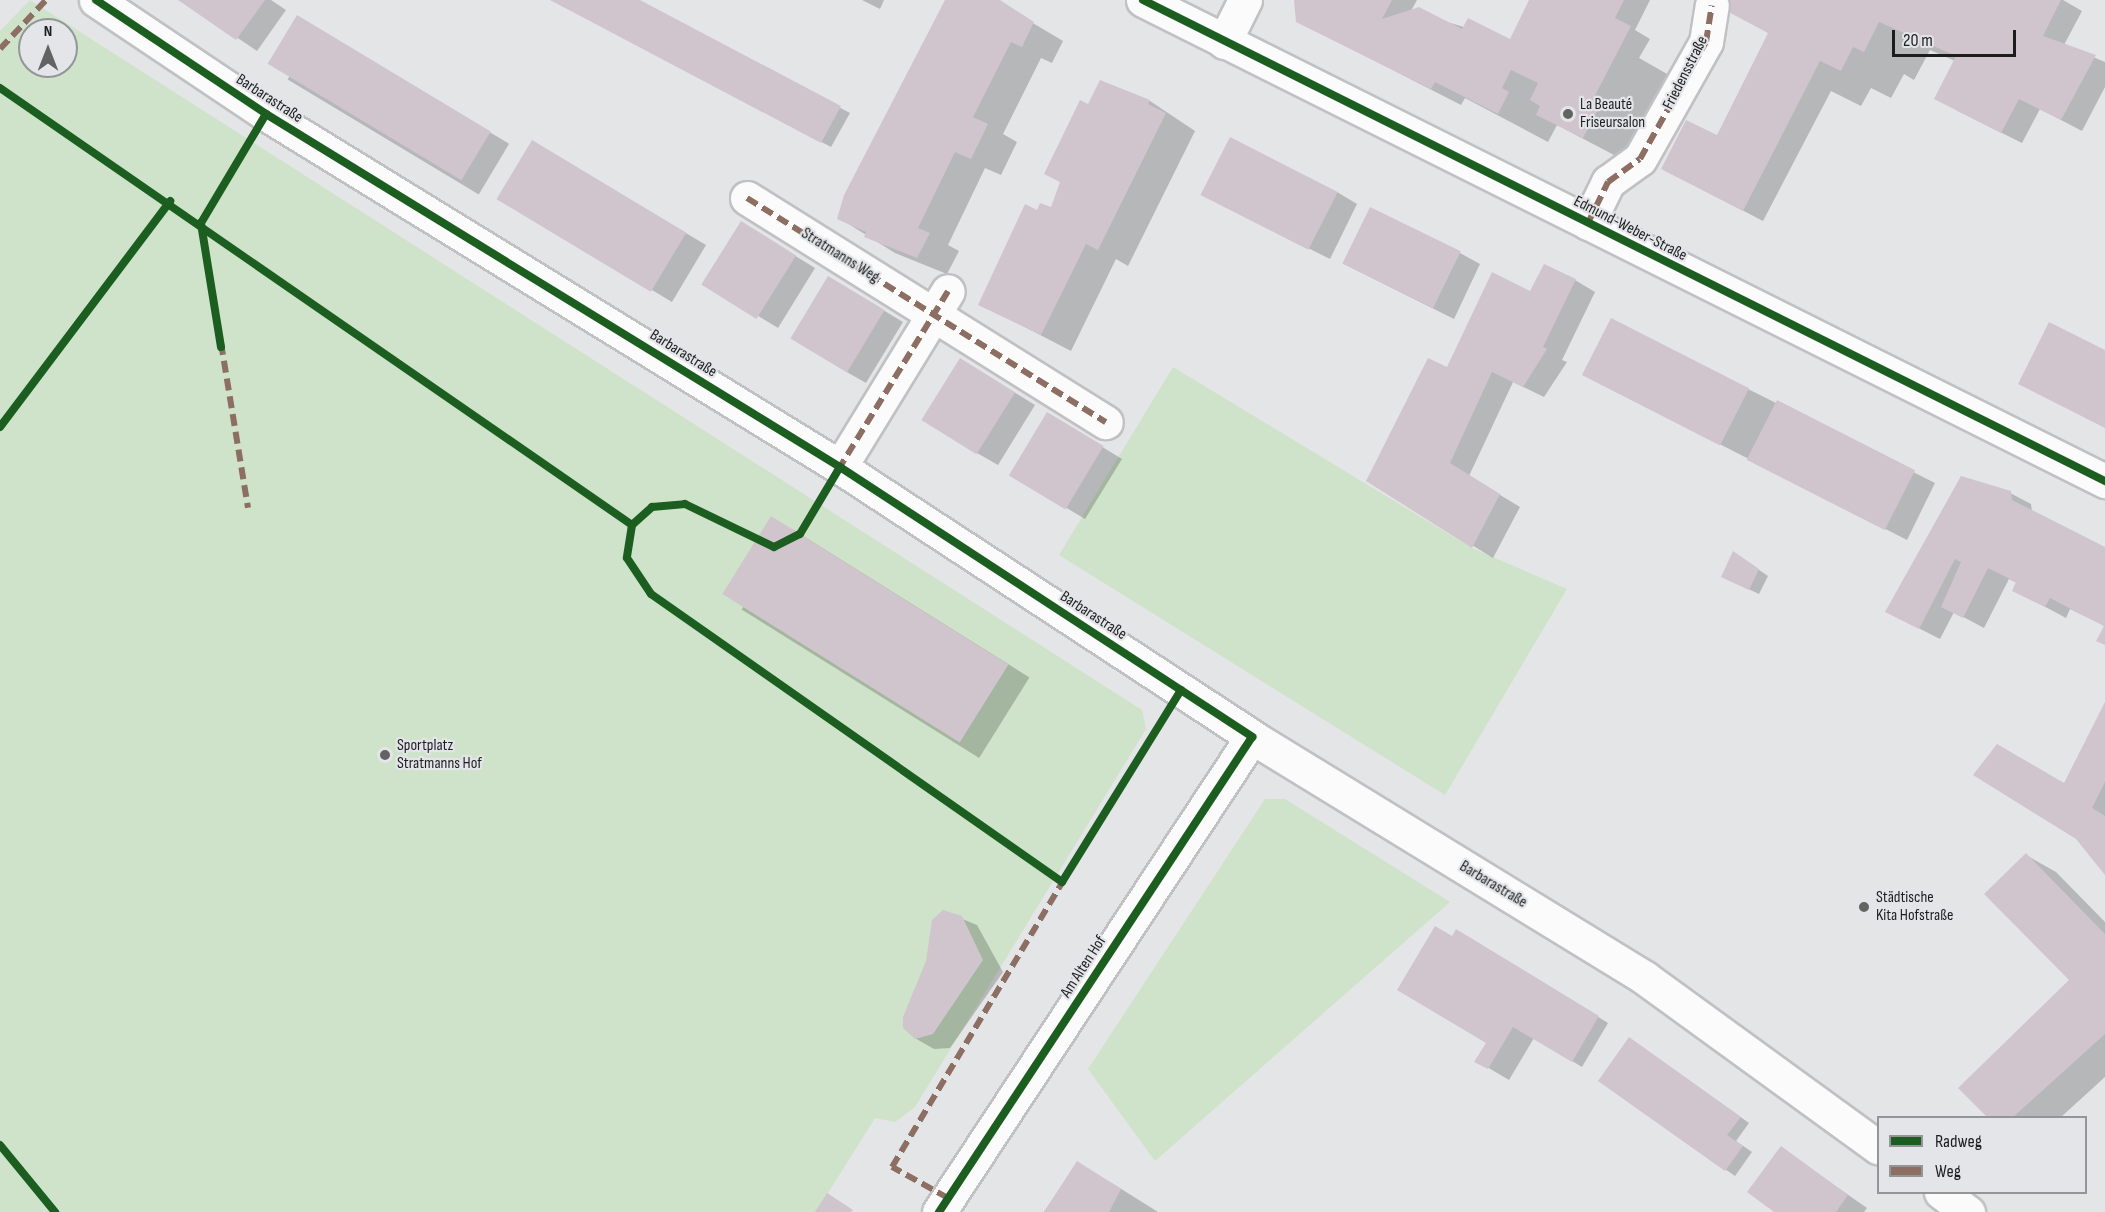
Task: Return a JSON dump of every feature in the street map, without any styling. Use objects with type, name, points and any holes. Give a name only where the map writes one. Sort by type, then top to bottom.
[{"type":"street","name":"Barbarastraße","points":[[96,0],[266,114],[840,467],[1252,737],[1645,978],[1877,1146]]},
{"type":"street","name":"Edmund-Weber-Straße","points":[[1143,0],[2105,481]]},
{"type":"street","points":[[1224,42],[1245,0]]},
{"type":"street","name":"Friedensstraße","points":[[1588,223],[1608,182],[1640,159],[1706,42],[1712,5]]},
{"type":"street","name":"Stratmanns Weg","points":[[747,198],[941,303],[1106,422]]},
{"type":"street","points":[[840,467],[941,303]]},
{"type":"street","name":"Am Alten Hof","points":[[939,1212],[1252,737]]},
{"type":"street","points":[[1944,1194],[1968,1212]]},
{"type":"green space","name":"Sportplatz Stratmanns Hof","points":[[30,0],[58,18],[18,18],[18,78],[78,78],[78,31],[1142,710],[1146,729],[915,1107],[895,1122],[875,1118],[828,1193],[851,1212],[0,1212],[0,31]]},
{"type":"green space","points":[[1173,367],[1472,548],[1567,589],[1445,795],[1059,555]]},
{"type":"green space","points":[[1265,799],[1285,799],[1450,902],[1155,1161],[1088,1069]]},
{"type":"building","points":[[178,0],[265,0],[236,40]]},
{"type":"building","points":[[550,0],[640,0],[841,106],[821,143]]},
{"type":"building","points":[[945,0],[1000,0],[1034,22],[1022,47],[1011,42],[973,117],[988,124],[971,159],[955,152],[918,228],[930,233],[917,258],[864,237],[866,232],[837,219],[844,195]]},
{"type":"building","points":[[1294,0],[1392,0],[1382,19],[1419,7],[1462,29],[1468,18],[1510,39],[1529,0],[1624,0],[1615,18],[1631,26],[1589,107],[1597,111],[1583,138],[1536,115],[1540,106],[1530,100],[1538,83],[1511,70],[1502,88],[1509,92],[1498,114],[1435,82],[1431,89],[1296,22]]},
{"type":"building","points":[[1706,0],[2061,0],[2043,36],[2096,55],[2061,120],[2019,99],[2001,133],[1934,99],[1956,56],[1879,22],[1864,52],[1853,47],[1841,71],[1820,61],[1743,211],[1661,169],[1686,120],[1717,135],[1768,33]]},
{"type":"building","points":[[297,15],[491,131],[461,180],[268,64]]},
{"type":"building","points":[[1100,80],[1150,100],[1148,104],[1166,113],[1098,250],[1086,244],[1041,335],[978,305],[1025,204],[1037,210],[1040,203],[1051,207],[1060,182],[1044,174],[1080,100],[1088,104]]},
{"type":"building","points":[[1230,137],[1338,192],[1308,250],[1200,195]]},
{"type":"building","points":[[532,140],[686,233],[651,292],[496,199]]},
{"type":"building","points":[[1370,207],[1461,251],[1433,308],[1342,264]]},
{"type":"building","points":[[741,221],[796,255],[756,319],[701,285]]},
{"type":"building","points":[[1544,264],[1576,279],[1543,347],[1547,349],[1523,387],[1492,372],[1450,463],[1500,494],[1472,548],[1366,481],[1428,358],[1447,367],[1492,272],[1530,291]]},
{"type":"building","points":[[828,276],[885,310],[847,373],[790,339]]},
{"type":"building","points":[[1611,318],[1749,388],[1720,445],[1582,375]]},
{"type":"building","points":[[2049,322],[2105,350],[2105,428],[2018,384]]},
{"type":"building","points":[[960,358],[1015,392],[976,454],[921,420]]},
{"type":"building","points":[[1777,400],[1915,470],[1885,530],[1747,460]]},
{"type":"building","points":[[1047,412],[1104,446],[1065,509],[1009,475]]},
{"type":"building","points":[[1961,476],[2011,491],[2012,500],[2105,547],[2105,645],[2096,641],[2104,626],[2050,598],[2045,607],[2012,591],[2016,582],[1988,568],[1963,618],[1941,607],[1961,562],[1955,559],[1919,629],[1885,612]]},
{"type":"building","points":[[771,516],[1008,664],[960,742],[722,594]]},
{"type":"building","points":[[1733,551],[1759,569],[1749,590],[1721,577]]},
{"type":"building","points":[[2105,702],[2105,782],[2092,808],[2105,816],[2105,875],[2076,839],[1973,775],[1997,744],[2064,783]]},
{"type":"building","points":[[2026,853],[2105,934],[2105,1034],[2014,1116],[1986,1116],[1958,1088],[2069,980],[1984,894]]},
{"type":"building","points":[[943,910],[962,916],[983,960],[933,1034],[915,1039],[903,1028],[903,1017],[926,961],[932,920]]},
{"type":"building","points":[[1435,926],[1452,936],[1456,929],[1599,1016],[1572,1062],[1513,1027],[1488,1069],[1474,1062],[1486,1043],[1397,990]]},
{"type":"building","points":[[1629,1037],[1741,1117],[1727,1135],[1743,1146],[1725,1171],[1598,1081]]},
{"type":"building","points":[[1781,1146],[1848,1195],[1836,1212],[1774,1212],[1747,1192]]},
{"type":"building","points":[[1077,1161],[1121,1189],[1109,1212],[1044,1212]]},
{"type":"building","points":[[827,1193],[853,1210],[851,1212],[815,1212]]},
{"type":"marked path","points":[[0,49],[46,0]]},
{"type":"marked path","points":[[1588,223],[1608,182],[1640,159],[1706,42],[1712,5]]},
{"type":"marked path","points":[[747,198],[1106,422]]},
{"type":"marked path","points":[[838,470],[948,291]]},
{"type":"marked path","points":[[221,343],[248,508]]},
{"type":"marked path","points":[[948,1198],[892,1167],[1065,878]]},
{"type":"cycle path","points":[[96,0],[266,114],[840,467],[1252,737],[939,1212]]},
{"type":"cycle path","points":[[1143,0],[2105,481]]},
{"type":"cycle path","points":[[0,88],[632,525],[652,507],[685,504],[774,547],[800,534],[840,467]]},
{"type":"cycle path","points":[[221,347],[201,223],[266,114]]},
{"type":"cycle path","points":[[0,427],[170,201]]},
{"type":"cycle path","points":[[632,525],[627,558],[651,594],[1062,882],[1181,690]]},
{"type":"cycle path","points":[[0,1145],[55,1212]]},
{"type":"place","name":"La Beauté Friseursalon","points":[[1568,114]]},
{"type":"place","name":"Sportplatz Stratmanns Hof","points":[[385,755]]},
{"type":"place","name":"Städtische Kita Hofstraße","points":[[1864,907]]}]
